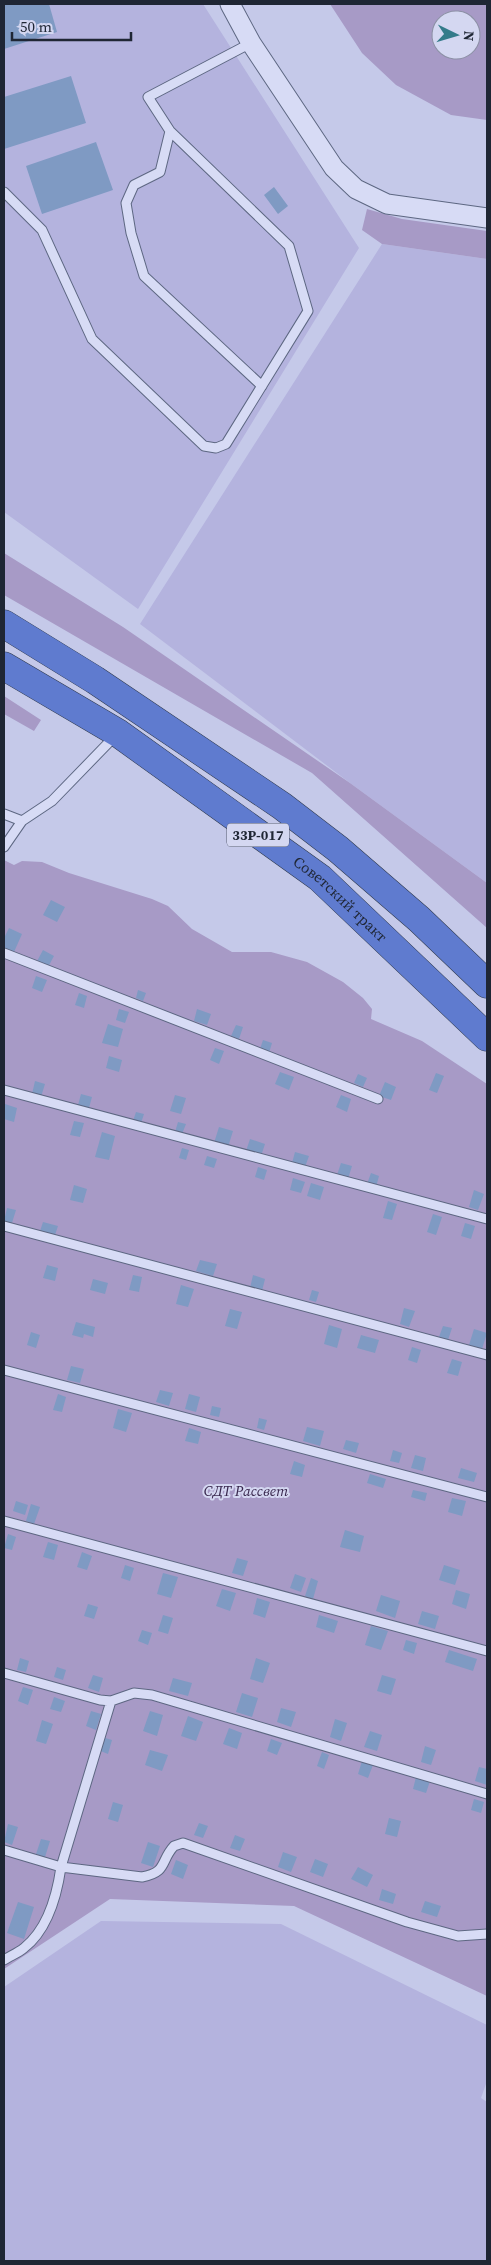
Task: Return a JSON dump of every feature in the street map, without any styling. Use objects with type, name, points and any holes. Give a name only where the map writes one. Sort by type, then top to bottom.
[{"type":"highway","name":"33Р-017","points":[[4,624],[95,680],[282,806],[338,849],[419,919],[487,984]]},
{"type":"highway","name":"Советский тракт","points":[[4,666],[118,733],[320,878],[487,1037]]},
{"type":"street","points":[[230,4],[251,43],[334,168],[356,189],[387,204],[487,218]]},
{"type":"lane","points":[[4,192],[42,230],[92,339],[204,446],[216,448],[226,444],[308,312],[288,246],[170,131],[148,97],[251,43]]},
{"type":"lane","points":[[170,131],[160,172],[134,185],[126,203],[131,233],[144,276],[262,386]]},
{"type":"lane","points":[[4,847],[22,822],[52,801],[118,733]]},
{"type":"lane","points":[[4,814],[22,822]]},
{"type":"lane","points":[[4,953],[378,1099]]},
{"type":"lane","points":[[4,1090],[487,1219]]},
{"type":"lane","points":[[4,1226],[487,1355]]},
{"type":"lane","points":[[4,1370],[487,1497]]},
{"type":"lane","points":[[4,1521],[487,1651]]},
{"type":"lane","points":[[4,1672],[100,1700],[111,1701],[134,1693],[152,1695],[487,1794]]},
{"type":"lane","points":[[4,1960],[25,1948],[48,1914],[58,1889],[61,1867],[111,1701]]},
{"type":"lane","points":[[4,1850],[61,1867],[142,1877],[151,1876],[164,1867],[174,1846],[183,1844],[407,1922],[458,1936],[487,1934]]},
{"type":"shaded area","points":[[4,4],[203,4],[359,248],[138,609],[4,512]]},
{"type":"shaded area","points":[[382,244],[487,259],[487,883],[350,783],[140,624]]},
{"type":"shaded area","points":[[101,1921],[281,1924],[487,2025],[487,2081],[481,2098],[487,2102],[487,2261],[4,2261],[4,1987]]},
{"type":"green space","points":[[330,4],[487,4],[487,120],[451,115],[396,85],[362,53]]},
{"type":"green space","points":[[367,209],[402,219],[487,231],[487,259],[382,244],[362,230]]},
{"type":"green space","points":[[4,553],[123,627],[350,783],[487,883],[487,928],[312,773],[4,595]]},
{"type":"green space","points":[[4,696],[41,720],[34,731],[4,714]]},
{"type":"green space","name":"СДТ Рассвет","points":[[4,860],[14,865],[22,861],[42,862],[69,873],[152,899],[168,906],[192,929],[232,952],[271,952],[307,962],[343,982],[363,998],[372,1009],[371,1019],[422,1041],[487,1084],[487,1996],[294,1906],[110,1899],[4,1969]]},
{"type":"building","points":[[4,4],[49,4],[57,32],[4,49]]},
{"type":"building","points":[[71,76],[86,123],[4,149],[4,97]]},
{"type":"building","points":[[96,142],[113,190],[42,214],[26,166]]},
{"type":"building","points":[[274,187],[288,206],[278,214],[264,195]]},
{"type":"building","points":[[51,900],[65,907],[57,922],[43,915]]},
{"type":"building","points":[[9,928],[22,934],[14,952],[4,948],[4,938]]},
{"type":"building","points":[[43,950],[54,956],[47,969],[36,963]]},
{"type":"building","points":[[36,976],[47,980],[42,992],[32,988]]},
{"type":"building","points":[[138,990],[146,993],[143,1001],[136,998]]},
{"type":"building","points":[[79,993],[87,996],[84,1008],[75,1005]]},
{"type":"building","points":[[119,1009],[129,1012],[125,1023],[116,1020]]},
{"type":"building","points":[[197,1009],[211,1014],[207,1025],[194,1021]]},
{"type":"building","points":[[108,1024],[123,1029],[118,1047],[102,1043]]},
{"type":"building","points":[[236,1025],[243,1027],[239,1039],[231,1036]]},
{"type":"building","points":[[263,1040],[272,1043],[269,1053],[260,1049]]},
{"type":"building","points":[[215,1048],[224,1051],[219,1064],[210,1060]]},
{"type":"building","points":[[109,1056],[122,1060],[119,1072],[106,1068]]},
{"type":"building","points":[[280,1072],[294,1077],[289,1090],[275,1084]]},
{"type":"building","points":[[436,1073],[444,1076],[437,1093],[429,1090]]},
{"type":"building","points":[[358,1074],[367,1078],[363,1087],[354,1083]]},
{"type":"building","points":[[35,1081],[45,1084],[41,1097],[32,1094]]},
{"type":"building","points":[[385,1082],[396,1087],[391,1100],[379,1096]]},
{"type":"building","points":[[81,1094],[92,1097],[89,1108],[78,1105]]},
{"type":"building","points":[[175,1095],[186,1098],[181,1114],[170,1111]]},
{"type":"building","points":[[341,1095],[351,1099],[347,1112],[336,1107]]},
{"type":"building","points":[[5,1104],[17,1108],[14,1122],[4,1119]]},
{"type":"building","points":[[136,1112],[144,1114],[141,1123],[133,1121]]},
{"type":"building","points":[[74,1121],[84,1123],[80,1137],[70,1135]]},
{"type":"building","points":[[178,1122],[186,1124],[182,1134],[175,1132]]},
{"type":"building","points":[[219,1127],[233,1131],[228,1147],[214,1143]]},
{"type":"building","points":[[102,1132],[115,1136],[109,1160],[95,1157]]},
{"type":"building","points":[[250,1139],[265,1144],[261,1156],[246,1151]]},
{"type":"building","points":[[182,1148],[189,1150],[186,1160],[179,1158]]},
{"type":"building","points":[[295,1152],[309,1156],[305,1167],[292,1163]]},
{"type":"building","points":[[207,1156],[217,1159],[214,1168],[204,1165]]},
{"type":"building","points":[[341,1163],[352,1166],[348,1179],[337,1175]]},
{"type":"building","points":[[258,1167],[267,1170],[264,1180],[255,1177]]},
{"type":"building","points":[[371,1173],[379,1176],[376,1187],[367,1184]]},
{"type":"building","points":[[293,1178],[305,1182],[301,1193],[290,1190]]},
{"type":"building","points":[[311,1183],[324,1187],[320,1200],[307,1196]]},
{"type":"building","points":[[74,1185],[87,1189],[83,1203],[70,1200]]},
{"type":"building","points":[[474,1190],[484,1194],[478,1210],[469,1207]]},
{"type":"building","points":[[388,1201],[397,1204],[392,1220],[383,1218]]},
{"type":"building","points":[[7,1208],[16,1210],[12,1223],[4,1221]]},
{"type":"building","points":[[433,1214],[442,1217],[436,1235],[427,1232]]},
{"type":"building","points":[[43,1222],[58,1226],[55,1235],[40,1231]]},
{"type":"building","points":[[465,1223],[475,1226],[471,1239],[461,1236]]},
{"type":"building","points":[[200,1260],[217,1264],[213,1276],[196,1271]]},
{"type":"building","points":[[47,1265],[58,1268],[55,1281],[43,1278]]},
{"type":"building","points":[[133,1275],[142,1277],[139,1292],[129,1290]]},
{"type":"building","points":[[253,1275],[265,1279],[262,1291],[250,1288]]},
{"type":"building","points":[[93,1279],[108,1283],[105,1294],[90,1290]]},
{"type":"building","points":[[181,1285],[194,1289],[188,1307],[176,1304]]},
{"type":"building","points":[[312,1290],[319,1292],[316,1302],[309,1300]]},
{"type":"building","points":[[404,1308],[415,1311],[409,1327],[400,1324]]},
{"type":"building","points":[[230,1309],[242,1312],[237,1329],[225,1326]]},
{"type":"building","points":[[76,1322],[95,1327],[93,1337],[84,1334],[83,1338],[72,1335]]},
{"type":"building","points":[[329,1325],[342,1329],[337,1348],[324,1344]]},
{"type":"building","points":[[443,1326],[452,1328],[448,1340],[439,1337]]},
{"type":"building","points":[[474,1329],[487,1333],[482,1349],[469,1345]]},
{"type":"building","points":[[31,1332],[40,1335],[36,1348],[27,1345]]},
{"type":"building","points":[[361,1335],[379,1340],[375,1353],[357,1348]]},
{"type":"building","points":[[412,1347],[421,1350],[417,1363],[408,1360]]},
{"type":"building","points":[[452,1359],[462,1362],[458,1376],[447,1373]]},
{"type":"building","points":[[71,1366],[84,1369],[80,1383],[67,1380]]},
{"type":"building","points":[[160,1390],[173,1393],[169,1406],[156,1402]]},
{"type":"building","points":[[58,1394],[66,1397],[62,1412],[53,1410]]},
{"type":"building","points":[[189,1394],[200,1397],[196,1412],[185,1409]]},
{"type":"building","points":[[212,1406],[221,1408],[219,1417],[210,1415]]},
{"type":"building","points":[[118,1409],[132,1413],[126,1432],[113,1428]]},
{"type":"building","points":[[259,1418],[267,1420],[264,1430],[257,1428]]},
{"type":"building","points":[[307,1427],[324,1431],[320,1446],[303,1441]]},
{"type":"building","points":[[189,1428],[201,1432],[198,1444],[185,1441]]},
{"type":"building","points":[[346,1440],[359,1443],[356,1453],[343,1449]]},
{"type":"building","points":[[393,1450],[402,1453],[399,1463],[390,1461]]},
{"type":"building","points":[[415,1455],[426,1458],[423,1471],[411,1468]]},
{"type":"building","points":[[294,1461],[305,1465],[302,1477],[290,1474]]},
{"type":"building","points":[[461,1468],[477,1473],[474,1482],[458,1478]]},
{"type":"building","points":[[370,1474],[386,1479],[383,1488],[367,1483]]},
{"type":"building","points":[[413,1490],[427,1493],[425,1501],[411,1497]]},
{"type":"building","points":[[452,1498],[466,1501],[462,1516],[448,1512]]},
{"type":"building","points":[[16,1501],[28,1505],[25,1515],[13,1511]]},
{"type":"building","points":[[31,1504],[40,1507],[34,1524],[26,1521]]},
{"type":"building","points":[[345,1530],[364,1536],[360,1552],[340,1547]]},
{"type":"building","points":[[8,1534],[16,1537],[12,1550],[4,1548]]},
{"type":"building","points":[[48,1542],[58,1545],[54,1560],[43,1557]]},
{"type":"building","points":[[82,1552],[92,1556],[87,1570],[77,1567]]},
{"type":"building","points":[[237,1558],[248,1561],[243,1576],[232,1573]]},
{"type":"building","points":[[125,1565],[134,1568],[130,1581],[121,1578]]},
{"type":"building","points":[[444,1565],[460,1570],[455,1585],[439,1580]]},
{"type":"building","points":[[163,1573],[178,1577],[171,1598],[157,1594]]},
{"type":"building","points":[[295,1574],[306,1578],[301,1592],[290,1588]]},
{"type":"building","points":[[311,1578],[318,1581],[313,1599],[305,1596]]},
{"type":"building","points":[[222,1589],[236,1593],[230,1611],[216,1606]]},
{"type":"building","points":[[456,1590],[470,1594],[466,1609],[452,1604]]},
{"type":"building","points":[[381,1595],[400,1601],[395,1618],[376,1611]]},
{"type":"building","points":[[257,1598],[270,1602],[265,1618],[253,1614]]},
{"type":"building","points":[[88,1604],[98,1607],[94,1619],[84,1616]]},
{"type":"building","points":[[422,1611],[439,1616],[435,1629],[418,1624]]},
{"type":"building","points":[[163,1615],[173,1618],[168,1634],[158,1631]]},
{"type":"building","points":[[319,1615],[338,1621],[334,1633],[316,1627]]},
{"type":"building","points":[[371,1626],[388,1631],[381,1650],[365,1645]]},
{"type":"building","points":[[142,1630],[152,1633],[148,1645],[138,1641]]},
{"type":"building","points":[[406,1640],[417,1643],[414,1654],[403,1650]]},
{"type":"building","points":[[449,1650],[477,1659],[473,1671],[445,1662]]},
{"type":"building","points":[[20,1658],[29,1661],[26,1672],[17,1670]]},
{"type":"building","points":[[256,1658],[270,1663],[263,1683],[250,1679]]},
{"type":"building","points":[[57,1667],[66,1670],[63,1680],[54,1677]]},
{"type":"building","points":[[93,1675],[103,1678],[99,1692],[88,1688]]},
{"type":"building","points":[[382,1675],[396,1679],[391,1695],[377,1691]]},
{"type":"building","points":[[173,1678],[192,1683],[188,1696],[169,1691]]},
{"type":"building","points":[[23,1687],[33,1690],[28,1705],[18,1701]]},
{"type":"building","points":[[242,1693],[258,1698],[252,1717],[236,1712]]},
{"type":"building","points":[[54,1697],[65,1701],[61,1712],[50,1709]]},
{"type":"building","points":[[281,1708],[296,1712],[291,1727],[277,1722]]},
{"type":"building","points":[[91,1711],[101,1714],[96,1730],[86,1726]]},
{"type":"building","points":[[150,1711],[163,1715],[157,1736],[143,1731]]},
{"type":"building","points":[[188,1716],[203,1722],[196,1741],[181,1736]]},
{"type":"building","points":[[335,1719],[347,1723],[341,1741],[330,1737]]},
{"type":"building","points":[[42,1720],[53,1724],[46,1744],[36,1741]]},
{"type":"building","points":[[229,1728],[242,1733],[237,1749],[223,1744]]},
{"type":"building","points":[[370,1731],[382,1735],[377,1751],[364,1747]]},
{"type":"building","points":[[102,1737],[112,1740],[108,1754],[98,1750]]},
{"type":"building","points":[[271,1739],[282,1743],[277,1755],[267,1751]]},
{"type":"building","points":[[425,1746],[436,1750],[431,1765],[421,1762]]},
{"type":"building","points":[[150,1750],[168,1755],[162,1771],[145,1765]]},
{"type":"building","points":[[322,1752],[329,1755],[324,1769],[317,1766]]},
{"type":"building","points":[[362,1761],[373,1765],[368,1778],[358,1774]]},
{"type":"building","points":[[479,1767],[487,1769],[487,1785],[475,1781]]},
{"type":"building","points":[[416,1777],[430,1781],[426,1793],[413,1789]]},
{"type":"building","points":[[474,1799],[484,1802],[481,1813],[471,1810]]},
{"type":"building","points":[[113,1802],[123,1805],[118,1822],[108,1819]]},
{"type":"building","points":[[389,1818],[401,1821],[397,1837],[385,1834]]},
{"type":"building","points":[[199,1823],[208,1826],[203,1838],[194,1835]]},
{"type":"building","points":[[8,1824],[18,1827],[12,1845],[4,1842]]},
{"type":"building","points":[[235,1835],[245,1839],[240,1851],[230,1848]]},
{"type":"building","points":[[41,1839],[50,1841],[45,1857],[36,1854]]},
{"type":"building","points":[[148,1842],[160,1846],[153,1867],[141,1863]]},
{"type":"building","points":[[283,1852],[297,1857],[291,1872],[278,1867]]},
{"type":"building","points":[[315,1859],[328,1864],[323,1877],[310,1872]]},
{"type":"building","points":[[176,1860],[188,1865],[183,1879],[171,1874]]},
{"type":"building","points":[[358,1867],[373,1875],[367,1887],[351,1879]]},
{"type":"building","points":[[382,1889],[396,1894],[393,1904],[379,1900]]},
{"type":"building","points":[[425,1901],[441,1906],[437,1917],[421,1912]]},
{"type":"building","points":[[18,1902],[34,1907],[24,1939],[7,1933]]}]
